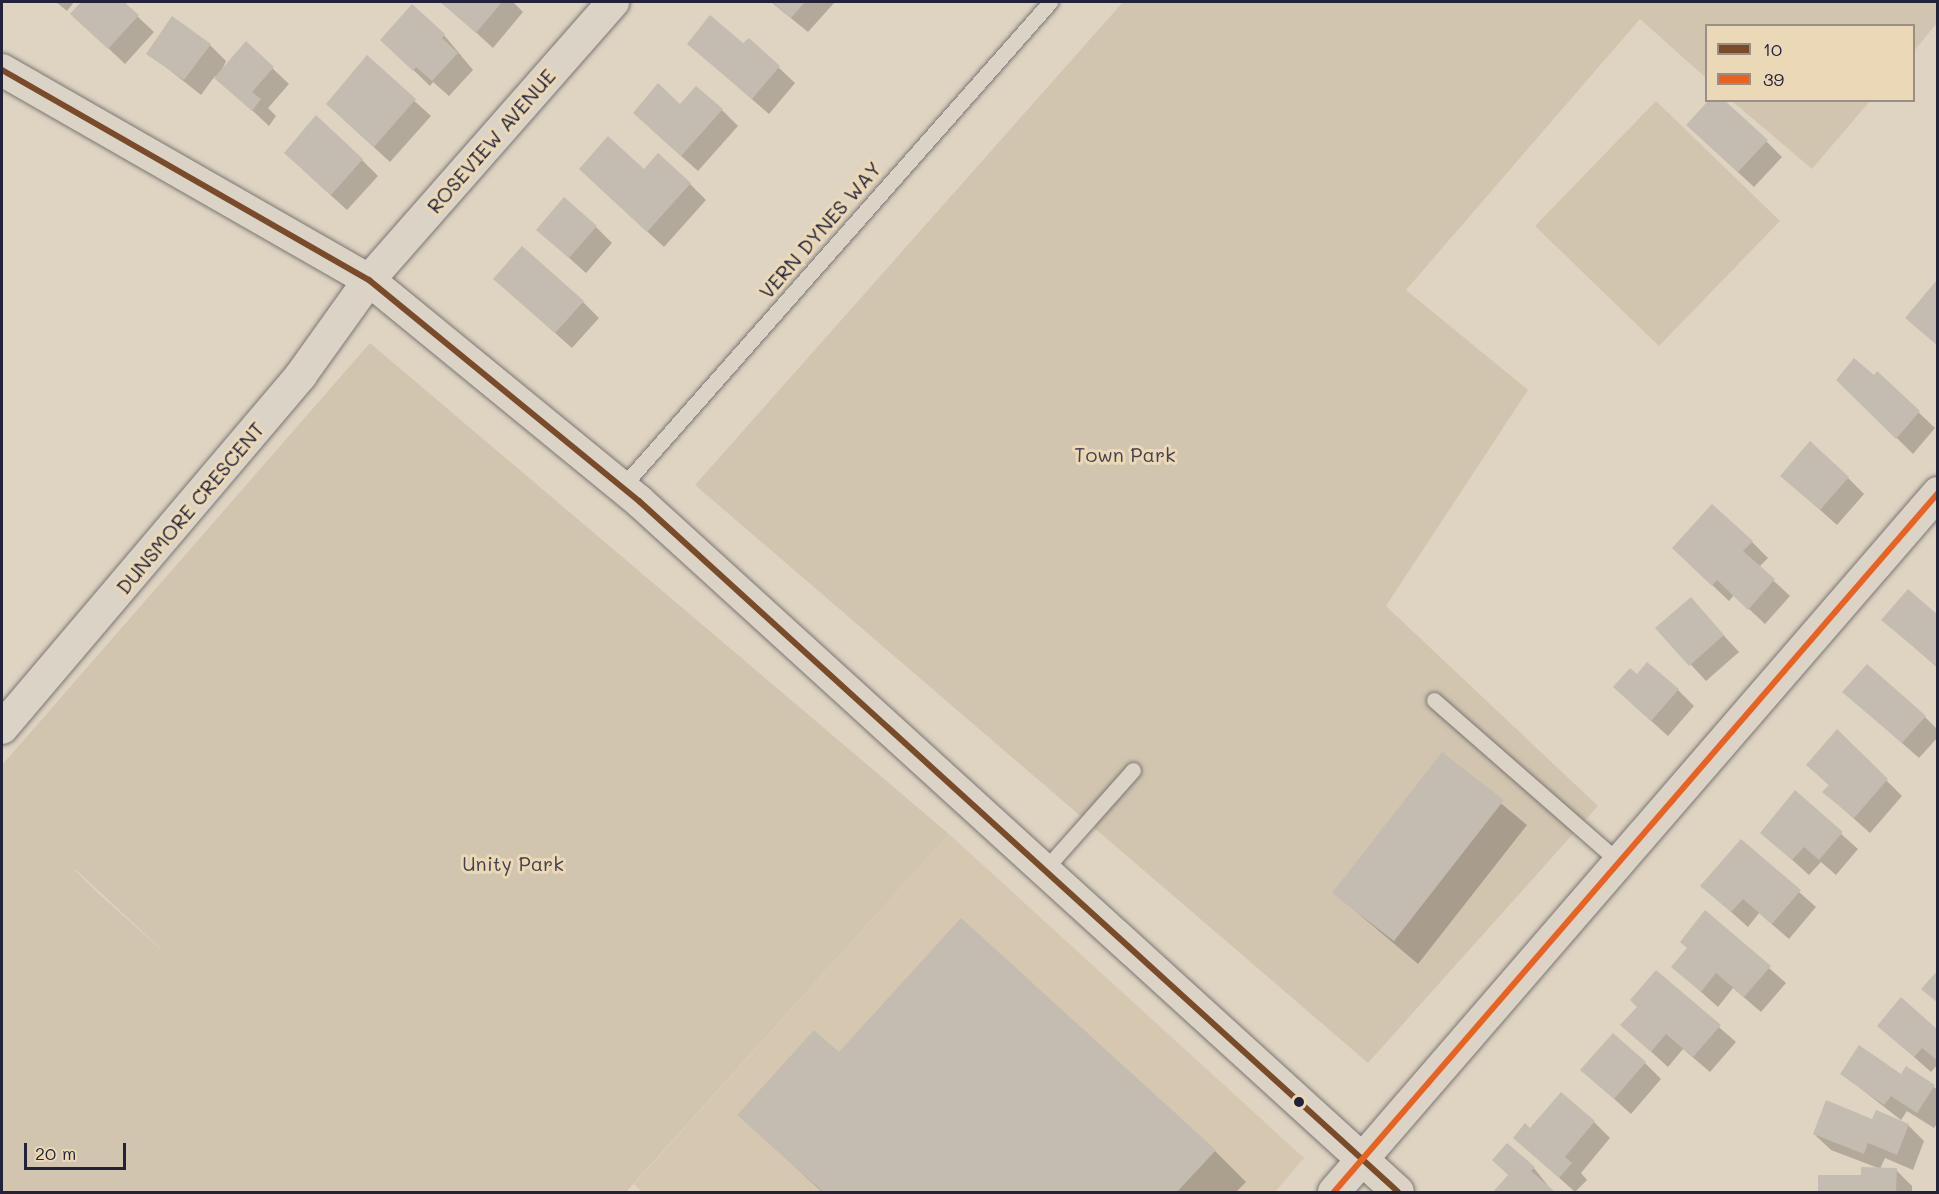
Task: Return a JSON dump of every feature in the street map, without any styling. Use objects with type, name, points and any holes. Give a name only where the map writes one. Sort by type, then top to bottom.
[{"type":"street","name":"ROSEVIEW AVENUE","points":[[369,280],[613,2]]},
{"type":"street","points":[[2,70],[369,280],[622,487],[1046,868],[1364,1158],[1398,1192]]},
{"type":"street","name":"DUNSMORE CRESCENT","points":[[2,728],[302,375],[369,280]]},
{"type":"street","points":[[1334,1192],[1618,861],[1938,494]]},
{"type":"lane","name":"VERN DYNES WAY","points":[[622,487],[1050,2]]},
{"type":"lane","points":[[1434,700],[1618,861]]},
{"type":"lane","points":[[1046,868],[1133,770]]},
{"type":"shaded area","points":[[949,834],[1304,1158],[1275,1192],[642,1192],[634,1184]]},
{"type":"green space","name":"Town Park","points":[[1123,2],[1937,2],[1937,23],[1915,50],[1915,24],[1705,24],[1705,77],[1640,19],[1406,290],[1528,390],[1386,606],[1598,806],[1368,1063],[695,485]]},
{"type":"green space","points":[[1656,101],[1780,221],[1659,346],[1535,226]]},
{"type":"green space","points":[[1733,102],[1869,102],[1812,169]]},
{"type":"green space","name":"Unity Park","points":[[370,343],[949,834],[626,1192],[2,1192],[2,765]],"holes":[[[76,870],[173,960],[97,892]]]},
{"type":"building","points":[[81,2],[124,2],[139,15],[108,49],[70,14]]},
{"type":"building","points":[[440,2],[502,2],[476,33]]},
{"type":"building","points":[[772,2],[805,2],[791,18]]},
{"type":"building","points":[[412,4],[445,34],[442,38],[458,53],[432,81],[416,67],[413,71],[380,40]]},
{"type":"building","points":[[710,15],[743,43],[749,38],[780,66],[752,99],[687,44]]},
{"type":"building","points":[[172,16],[211,44],[184,80],[146,54]]},
{"type":"building","points":[[246,41],[274,67],[252,92],[261,99],[252,111],[214,78]]},
{"type":"building","points":[[367,55],[416,99],[374,147],[326,104]]},
{"type":"building","points":[[658,83],[680,104],[696,86],[723,109],[681,156],[633,113]]},
{"type":"building","points":[[1707,102],[1726,102],[1768,140],[1738,172],[1686,125]]},
{"type":"building","points":[[316,115],[363,159],[331,195],[284,153]]},
{"type":"building","points":[[608,136],[644,169],[658,153],[691,183],[647,232],[579,169]]},
{"type":"building","points":[[564,197],[597,226],[569,258],[536,230]]},
{"type":"building","points":[[522,246],[584,301],[555,333],[493,279]]},
{"type":"building","points":[[1936,281],[1938,283],[1938,346],[1905,318]]},
{"type":"building","points":[[1854,358],[1874,375],[1877,371],[1920,411],[1896,439],[1836,380]]},
{"type":"building","points":[[1810,441],[1849,477],[1820,510],[1780,476]]},
{"type":"building","points":[[1712,504],[1753,541],[1743,551],[1775,579],[1748,610],[1717,580],[1712,586],[1672,548]]},
{"type":"building","points":[[1908,589],[1938,615],[1938,667],[1881,620]]},
{"type":"building","points":[[1691,597],[1724,635],[1689,666],[1655,628]]},
{"type":"building","points":[[1647,662],[1679,689],[1651,721],[1613,687],[1630,668],[1637,674]]},
{"type":"building","points":[[1867,664],[1926,716],[1902,743],[1842,692]]},
{"type":"building","points":[[1837,729],[1888,779],[1854,818],[1822,792],[1829,785],[1806,765]]},
{"type":"building","points":[[1442,752],[1504,800],[1394,941],[1332,893]]},
{"type":"building","points":[[1795,790],[1843,832],[1819,860],[1804,847],[1792,860],[1760,833]]},
{"type":"building","points":[[1741,839],[1801,890],[1772,924],[1743,899],[1731,912],[1700,886]]},
{"type":"building","points":[[1705,910],[1771,966],[1744,997],[1716,973],[1701,992],[1671,967],[1687,948],[1680,942]]},
{"type":"building","points":[[961,918],[1216,1150],[1177,1192],[823,1192],[737,1115],[814,1030],[839,1052]]},
{"type":"building","points":[[1656,970],[1721,1025],[1693,1057],[1666,1034],[1651,1052],[1620,1025],[1637,1007],[1630,1000]]},
{"type":"building","points":[[1938,970],[1938,1003],[1921,989]]},
{"type":"building","points":[[1901,997],[1938,1030],[1938,1061],[1922,1048],[1914,1057],[1877,1026]]},
{"type":"building","points":[[1613,1033],[1646,1062],[1614,1099],[1580,1070]]},
{"type":"building","points":[[1859,1045],[1901,1074],[1906,1066],[1935,1085],[1917,1113],[1891,1096],[1884,1105],[1840,1074]]},
{"type":"building","points":[[1561,1092],[1595,1121],[1565,1157],[1572,1163],[1559,1178],[1513,1138],[1525,1123],[1530,1128]]},
{"type":"building","points":[[1826,1100],[1872,1119],[1876,1110],[1909,1124],[1897,1155],[1868,1143],[1864,1154],[1813,1134]]},
{"type":"building","points":[[1507,1143],[1535,1167],[1531,1171],[1555,1192],[1493,1192],[1508,1175],[1492,1160]]},
{"type":"building","points":[[1861,1167],[1897,1168],[1896,1192],[1818,1192],[1818,1175],[1861,1175]]},
{"type":"transit line","name":"10","points":[[2,70],[369,280],[639,501],[1398,1192]]},
{"type":"transit line","name":"39","points":[[1334,1192],[1938,493]]}]
